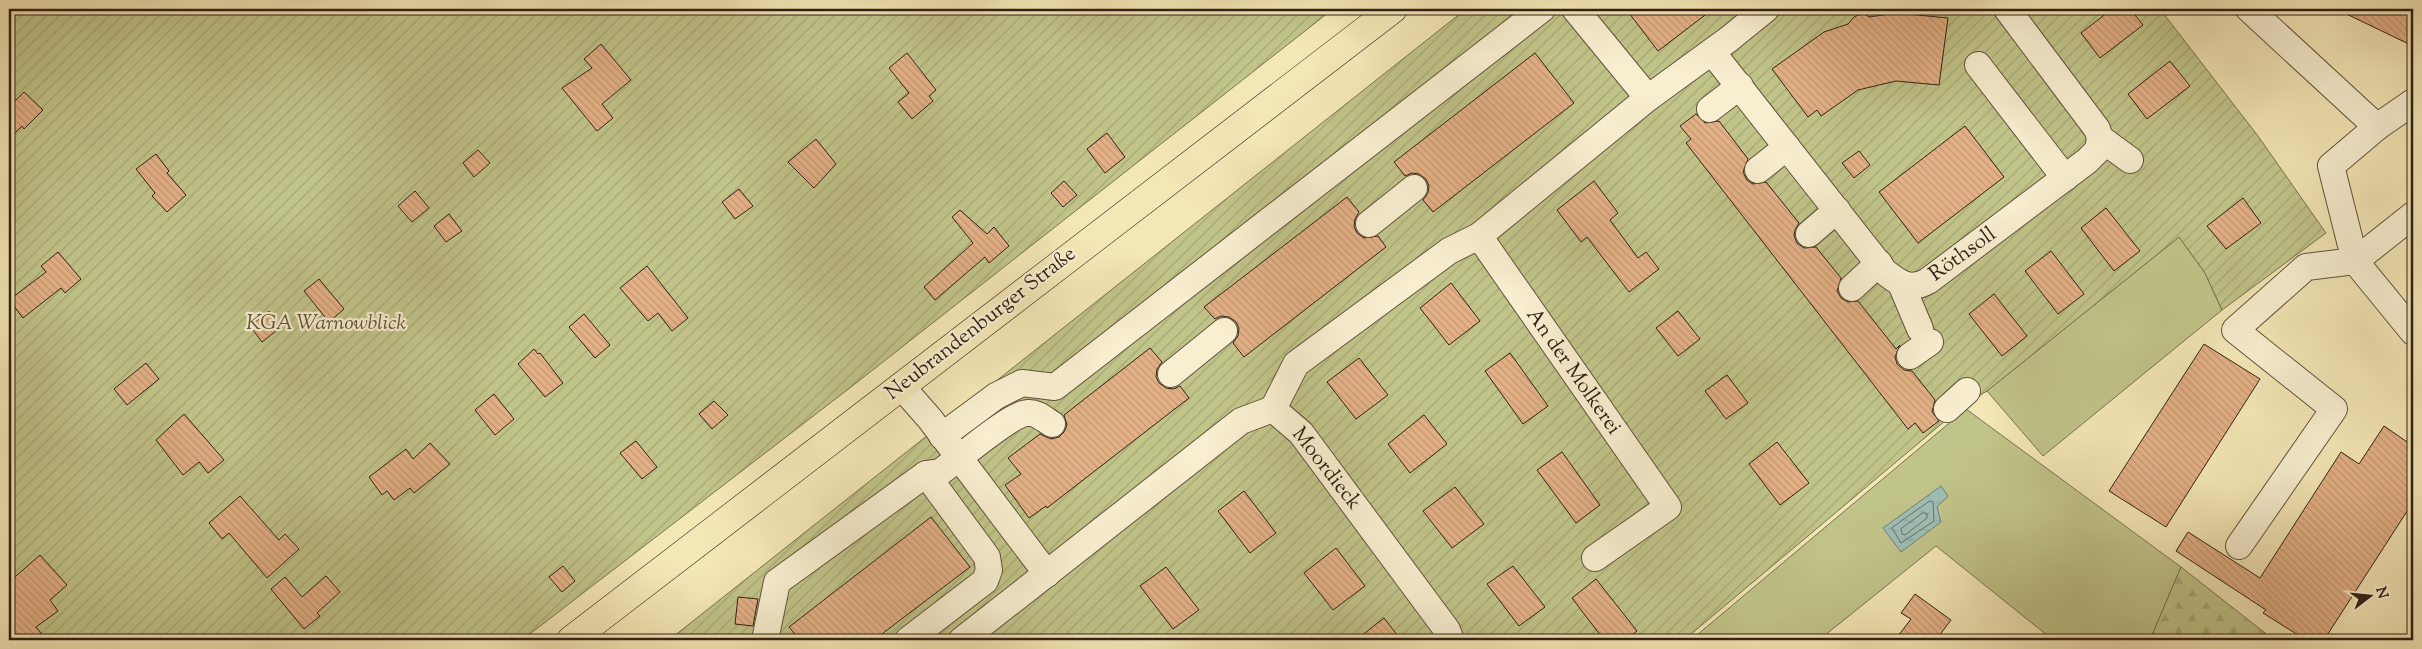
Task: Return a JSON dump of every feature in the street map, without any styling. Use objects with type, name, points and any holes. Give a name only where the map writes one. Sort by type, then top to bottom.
[{"type":"main road","name":"Neubrandenburger Straße","points":[[571,640],[1393,9]]},
{"type":"street","points":[[942,436],[996,396],[1022,383],[1055,387],[1542,9]]},
{"type":"street","points":[[1575,9],[1648,98]]},
{"type":"street","points":[[1273,408],[1296,364],[1449,250],[1478,236],[1648,98],[1712,52],[1766,9]]},
{"type":"street","points":[[2007,9],[2092,122],[2100,138],[2130,160]]},
{"type":"street","points":[[2249,9],[2377,127]]},
{"type":"street","points":[[1712,52],[1888,273],[1917,342]]},
{"type":"street","points":[[1978,65],[2065,178]]},
{"type":"street","points":[[1710,109],[1740,86]]},
{"type":"street","points":[[2413,102],[2377,127],[2332,166],[2355,261],[2413,332]]},
{"type":"street","name":"Röthsoll","points":[[1888,273],[1919,286],[1928,281],[2065,178],[2098,150],[2100,138]]},
{"type":"street","points":[[1755,167],[1784,144]]},
{"type":"street","points":[[1369,224],[1414,188]]},
{"type":"street","points":[[1806,230],[1834,206]]},
{"type":"street","points":[[2239,546],[2334,409],[2235,330],[2306,267],[2355,261],[2413,215]]},
{"type":"street","name":"An der Molkerei","points":[[1478,236],[1668,507],[1595,558]]},
{"type":"street","points":[[1855,291],[1888,273]]},
{"type":"street","points":[[1171,374],[1224,332]]},
{"type":"street","points":[[901,386],[942,436],[1047,574]]},
{"type":"street","points":[[1947,409],[1967,391]]},
{"type":"street","name":"Moordieck","points":[[962,640],[1241,421],[1273,408],[1301,432],[1447,630],[1451,640]]},
{"type":"street","points":[[765,640],[777,582],[926,474],[940,472],[1012,419],[1027,413],[1041,416],[1052,424]]},
{"type":"street","points":[[908,640],[985,581],[989,570],[987,557],[926,474]]},
{"type":"green space","name":"KGA Warnowblick","points":[[9,9],[1333,9],[851,387],[522,640],[9,640]]},
{"type":"green space","points":[[1466,9],[2160,9],[2258,136],[2326,233],[2222,310],[2205,273],[2179,237],[1987,391],[1964,405],[1684,640],[669,640]]},
{"type":"green space","points":[[2179,237],[2205,273],[2222,310],[2043,456],[1987,391]]},
{"type":"green space","points":[[1966,409],[2181,567],[2150,640],[2053,640],[1936,546],[1819,640],[1691,640]]},
{"type":"green space","points":[[2181,567],[2274,640],[2150,640]]},
{"type":"water","points":[[1941,486],[1948,496],[1937,507],[1941,522],[1901,552],[1883,528]]},
{"type":"building","points":[[1626,9],[1713,9],[1658,51]]},
{"type":"building","points":[[2112,9],[2130,9],[2143,25],[2100,58],[2081,33]]},
{"type":"building","points":[[2336,9],[2413,9],[2413,46]]},
{"type":"building","points":[[1863,13],[1869,17],[1897,13],[1948,18],[1939,85],[1896,81],[1858,90],[1821,116],[1817,110],[1808,117],[1772,69],[1824,32],[1848,24],[1854,17]]},
{"type":"building","points":[[601,44],[631,80],[602,104],[613,118],[597,131],[562,88],[592,68],[584,59]]},
{"type":"building","points":[[907,53],[936,90],[929,96],[933,101],[912,119],[898,102],[909,93],[889,68]]},
{"type":"building","points":[[1535,53],[1574,103],[1433,212],[1423,200],[1428,193],[1429,186],[1426,179],[1419,174],[1412,173],[1405,176],[1394,162]]},
{"type":"building","points":[[2170,61],[2190,86],[2147,119],[2128,94]]},
{"type":"building","points":[[24,92],[43,110],[24,129],[22,126],[9,139],[9,107]]},
{"type":"building","points":[[1696,114],[1705,123],[1719,121],[1748,159],[1743,172],[1747,180],[1753,184],[1766,182],[1799,223],[1794,236],[1797,243],[1804,248],[1816,247],[1841,278],[1837,291],[1841,298],[1848,302],[1858,301],[1896,349],[1900,345],[1895,357],[1897,364],[1904,370],[1912,371],[1935,400],[1932,412],[1939,421],[1923,433],[1915,423],[1908,429],[1686,143],[1691,139],[1680,126]]},
{"type":"building","points":[[1965,126],[2004,177],[1918,243],[1879,192]]},
{"type":"building","points":[[1107,133],[1125,157],[1105,173],[1087,149]]},
{"type":"building","points":[[816,139],[836,164],[814,188],[788,162]]},
{"type":"building","points":[[478,150],[490,163],[474,177],[463,163]]},
{"type":"building","points":[[1859,151],[1870,165],[1854,178],[1842,163]]},
{"type":"building","points":[[156,154],[169,171],[167,173],[186,195],[167,212],[152,196],[155,193],[136,169]]},
{"type":"building","points":[[1064,181],[1077,195],[1063,207],[1051,193]]},
{"type":"building","points":[[1594,181],[1618,213],[1610,220],[1638,258],[1646,252],[1659,269],[1629,292],[1587,237],[1581,242],[1557,210]]},
{"type":"building","points":[[739,189],[753,206],[735,219],[722,202]]},
{"type":"building","points":[[415,191],[429,208],[412,222],[398,206]]},
{"type":"building","points":[[1347,197],[1359,212],[1354,226],[1357,233],[1364,238],[1378,236],[1386,247],[1244,357],[1233,343],[1238,336],[1239,328],[1236,322],[1229,317],[1221,316],[1215,319],[1204,307]]},
{"type":"building","points":[[2243,198],[2261,223],[2226,249],[2207,226]]},
{"type":"building","points":[[2106,208],[2140,251],[2114,271],[2081,228]]},
{"type":"building","points":[[960,210],[987,234],[994,227],[1009,246],[989,263],[985,257],[935,300],[924,287],[973,243],[952,217]]},
{"type":"building","points":[[449,214],[462,231],[446,242],[434,226]]},
{"type":"building","points":[[2051,251],[2084,294],[2058,314],[2025,271]]},
{"type":"building","points":[[58,252],[81,279],[65,293],[61,288],[23,318],[9,300],[46,272],[41,266]]},
{"type":"building","points":[[647,266],[688,318],[672,331],[658,313],[648,321],[620,288]]},
{"type":"building","points":[[319,279],[344,309],[329,322],[304,291]]},
{"type":"building","points":[[1451,283],[1480,321],[1449,345],[1420,308]]},
{"type":"building","points":[[1994,294],[2027,336],[2002,356],[1969,314]]},
{"type":"building","points":[[269,311],[281,327],[262,342],[250,326]]},
{"type":"building","points":[[1678,311],[1700,339],[1678,356],[1656,328]]},
{"type":"building","points":[[584,314],[610,345],[595,358],[569,327]]},
{"type":"building","points":[[2204,344],[2260,379],[2166,527],[2109,491]]},
{"type":"building","points":[[1150,348],[1162,362],[1157,369],[1156,377],[1159,383],[1166,388],[1174,389],[1180,386],[1189,398],[1047,508],[1046,506],[1029,518],[1005,485],[1021,474],[1008,458],[1040,434],[1051,439],[1059,437],[1067,425],[1064,415]]},
{"type":"building","points":[[534,349],[538,354],[540,353],[563,383],[545,397],[518,364]]},
{"type":"building","points":[[1510,353],[1548,406],[1523,424],[1485,371]]},
{"type":"building","points":[[1359,358],[1388,395],[1356,419],[1327,382]]},
{"type":"building","points":[[146,363],[159,379],[127,405],[114,389]]},
{"type":"building","points":[[1727,375],[1748,403],[1726,419],[1705,391]]},
{"type":"building","points":[[494,394],[514,419],[495,435],[475,410]]},
{"type":"building","points":[[714,401],[728,415],[712,429],[699,414]]},
{"type":"building","points":[[184,414],[224,460],[208,473],[199,462],[183,475],[156,440]]},
{"type":"building","points":[[1424,415],[1447,444],[1410,473],[1388,444]]},
{"type":"building","points":[[2384,426],[2413,446],[2413,502],[2324,640],[2306,640],[2263,613],[2266,610],[2176,551],[2188,532],[2260,578],[2341,452],[2359,464]]},
{"type":"building","points":[[636,441],[657,467],[642,479],[620,453]]},
{"type":"building","points":[[1777,442],[1809,483],[1780,505],[1749,464]]},
{"type":"building","points":[[430,443],[450,464],[414,493],[410,488],[394,500],[387,491],[382,495],[369,477],[406,449],[413,459]]},
{"type":"building","points":[[1562,452],[1600,505],[1576,523],[1537,470]]},
{"type":"building","points":[[1455,487],[1484,524],[1452,548],[1423,511]]},
{"type":"building","points":[[1244,491],[1276,533],[1250,553],[1218,511]]},
{"type":"building","points":[[240,496],[279,540],[285,534],[299,549],[267,578],[229,533],[222,539],[209,523]]},
{"type":"building","points":[[931,517],[970,567],[874,640],[800,640],[789,627]]},
{"type":"building","points":[[1336,548],[1365,586],[1333,610],[1304,573]]},
{"type":"building","points":[[40,555],[67,585],[50,600],[58,611],[36,627],[47,640],[9,640],[9,582]]},
{"type":"building","points":[[563,566],[575,581],[562,592],[549,577]]},
{"type":"building","points":[[1513,566],[1545,607],[1519,626],[1487,584]]},
{"type":"building","points":[[1166,567],[1199,610],[1173,629],[1140,586]]},
{"type":"building","points":[[326,576],[340,592],[317,613],[320,616],[304,629],[271,589],[285,577],[302,597]]},
{"type":"building","points":[[1596,579],[1637,631],[1625,640],[1604,640],[1572,598]]},
{"type":"building","points":[[1915,594],[1951,620],[1936,640],[1895,640],[1911,619],[1901,613]]},
{"type":"building","points":[[738,597],[758,599],[753,626],[735,624]]},
{"type":"building","points":[[1384,618],[1401,640],[1356,640]]}]
